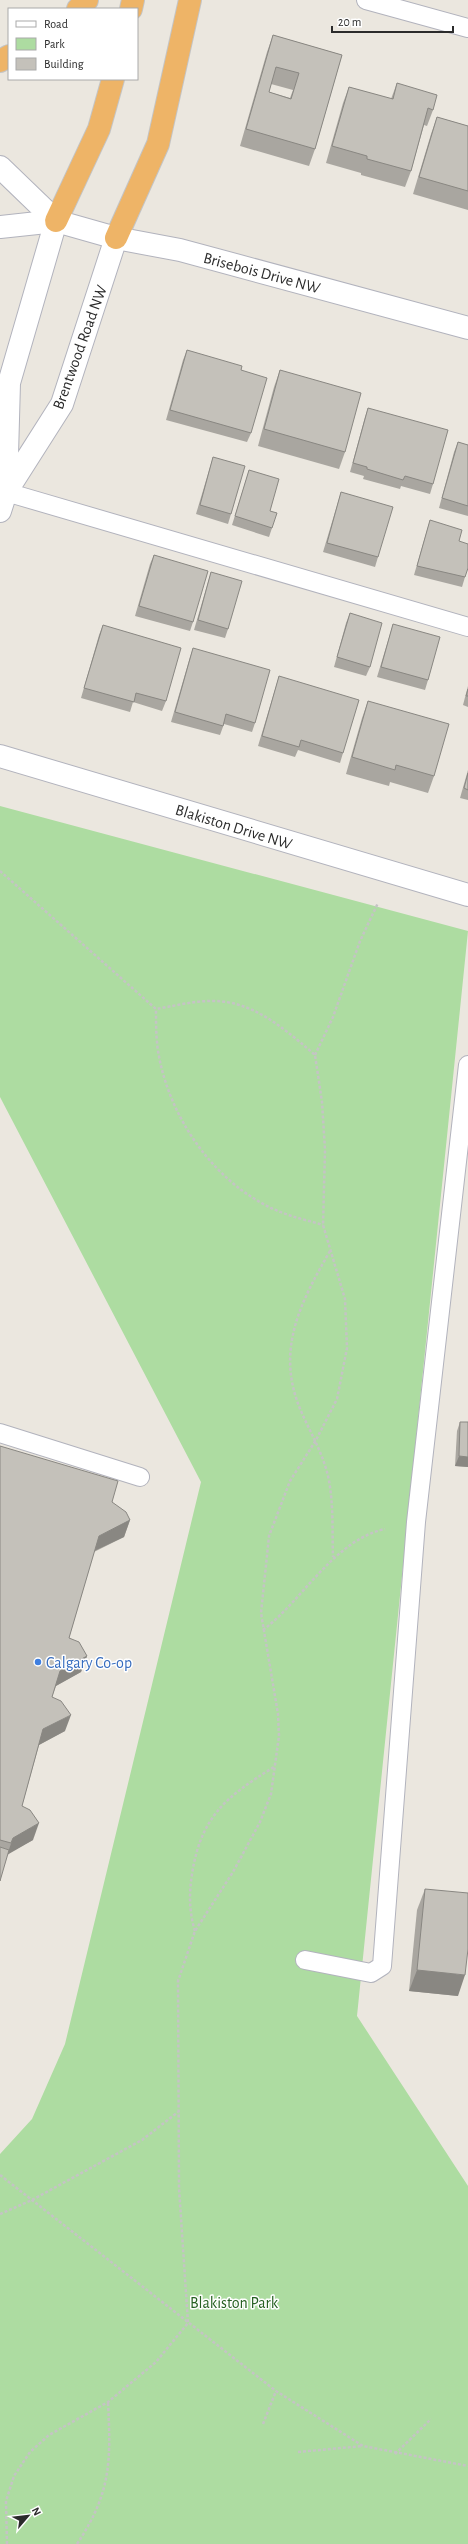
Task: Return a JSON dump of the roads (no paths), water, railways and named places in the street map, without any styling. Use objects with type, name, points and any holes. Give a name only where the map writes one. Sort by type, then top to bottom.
[{"type":"highway","points":[[79,8],[88,0]]},
{"type":"highway","points":[[116,238],[158,144],[190,0]]},
{"type":"highway","points":[[56,221],[99,130],[113,80]]},
{"type":"street","points":[[0,167],[56,221]]},
{"type":"street","name":"Brisebois Drive NW","points":[[56,221],[116,238],[180,250],[468,328]]},
{"type":"street","points":[[0,227],[56,221]]},
{"type":"street","points":[[3,502],[9,384],[56,221]]},
{"type":"street","name":"Brentwood Road NW","points":[[3,502],[62,404],[116,238]]},
{"type":"street","name":"Blakiston Drive NW","points":[[0,756],[468,895]]},
{"type":"lane","points":[[366,0],[413,6],[468,28]]},
{"type":"lane","points":[[3,502],[468,627]]},
{"type":"lane","points":[[305,1960],[371,1973],[382,1966],[416,1522],[468,1065]]},
{"type":"lane","points":[[0,1433],[140,1477]]},
{"type":"place","name":"Calgary Co-op","points":[[38,1662]]},
{"type":"park label","name":"Blakiston Park","points":[[234,2302]]}]
